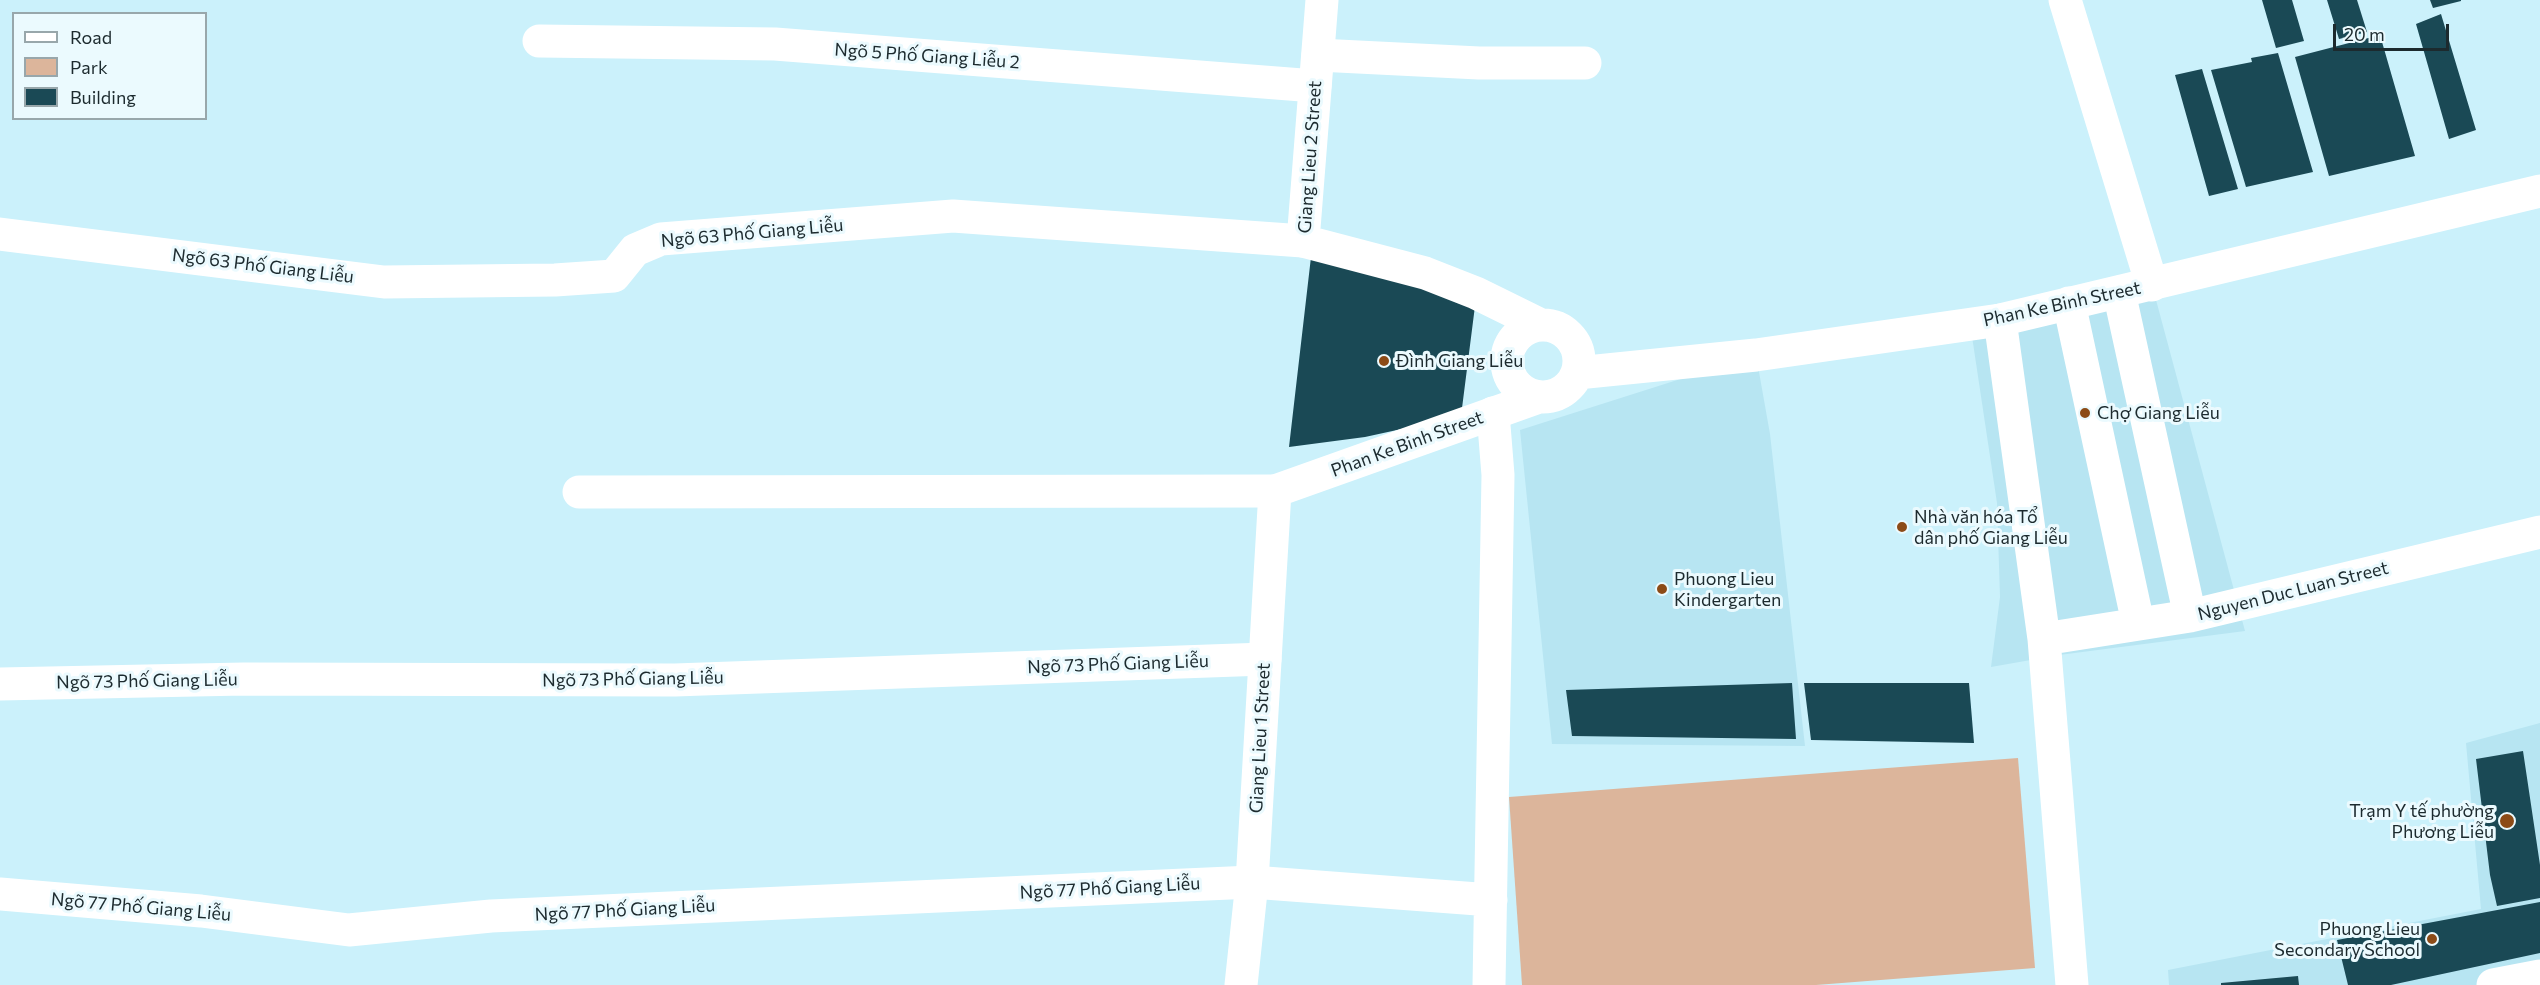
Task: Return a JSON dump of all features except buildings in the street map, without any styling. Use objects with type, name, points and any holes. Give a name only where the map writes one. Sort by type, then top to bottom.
[{"type":"street","name":"Giang Lieu 2 Street","points":[[1322,0],[1303,241],[1425,273],[1476,293],[1541,325]]},
{"type":"street","points":[[2065,0],[2152,285]]},
{"type":"street","name":"Ngõ 5 Phố Giang Liễu 2","points":[[539,41],[775,44],[1316,70],[1479,63],[1585,63]]},
{"type":"street","name":"Phan Ke Binh Street","points":[[1577,373],[1756,355],[2000,320],[2540,191]]},
{"type":"street","name":"Ngõ 63 Phố Giang Liễu","points":[[0,234],[384,282],[555,280],[614,276],[635,250],[661,239],[953,216],[1303,241]]},
{"type":"street","points":[[2119,292],[2190,616]]},
{"type":"street","points":[[2069,303],[2138,623]]},
{"type":"street","points":[[2000,320],[2044,639],[2072,985]]},
{"type":"street","points":[[1541,325],[1561,330],[1571,338],[1578,354],[1577,373],[1562,392],[1551,397],[1527,394],[1517,387],[1507,368],[1507,358],[1514,339],[1522,331],[1541,325]]},
{"type":"street","name":"Phan Ke Binh Street","points":[[579,492],[1275,491],[1539,397]]},
{"type":"street","points":[[1490,985],[1498,475],[1493,413]]},
{"type":"street","name":"Giang Lieu 1 Street","points":[[1241,985],[1252,882],[1275,491]]},
{"type":"street","name":"Nguyen Duc Luan Street","points":[[2044,639],[2190,616],[2540,532]]},
{"type":"street","name":"Ngõ 73 Phố Giang Liễu","points":[[0,684],[244,679],[675,680],[1265,658]]},
{"type":"street","name":"Ngõ 77 Phố Giang Liễu","points":[[0,894],[201,911],[349,930],[491,916],[1252,882],[1491,900]]},
{"type":"street","points":[[2493,985],[2540,976]]},
{"type":"shaded area","name":"Chợ Giang Liễu","points":[[2152,285],[2245,631],[2059,655],[1991,667],[2000,597],[1997,503],[1970,323]]},
{"type":"shaded area","name":"Phuong Lieu Kindergarten","points":[[1756,355],[1770,434],[1805,746],[1552,744],[1520,430]]},
{"type":"shaded area","name":"Phuong Lieu Secondary School","points":[[2540,723],[2540,985],[2169,985],[2168,970],[2481,909],[2466,743]]},
{"type":"green space","points":[[2018,758],[2035,968],[1816,985],[1522,985],[1509,797]]},
{"type":"place","name":"Đình Giang Liễu","points":[[1384,361]]},
{"type":"place","name":"Chợ Giang Liễu","points":[[2085,413]]},
{"type":"place","name":"Nhà văn hóa Tổ dân phố Giang Liễu","points":[[1902,527]]},
{"type":"place","name":"Phuong Lieu Kindergarten","points":[[1662,589]]},
{"type":"place","name":"Trạm Y tế phường Phương Liễu","points":[[2507,821]]},
{"type":"place","name":"Phuong Lieu Secondary School","points":[[2432,939]]}]
